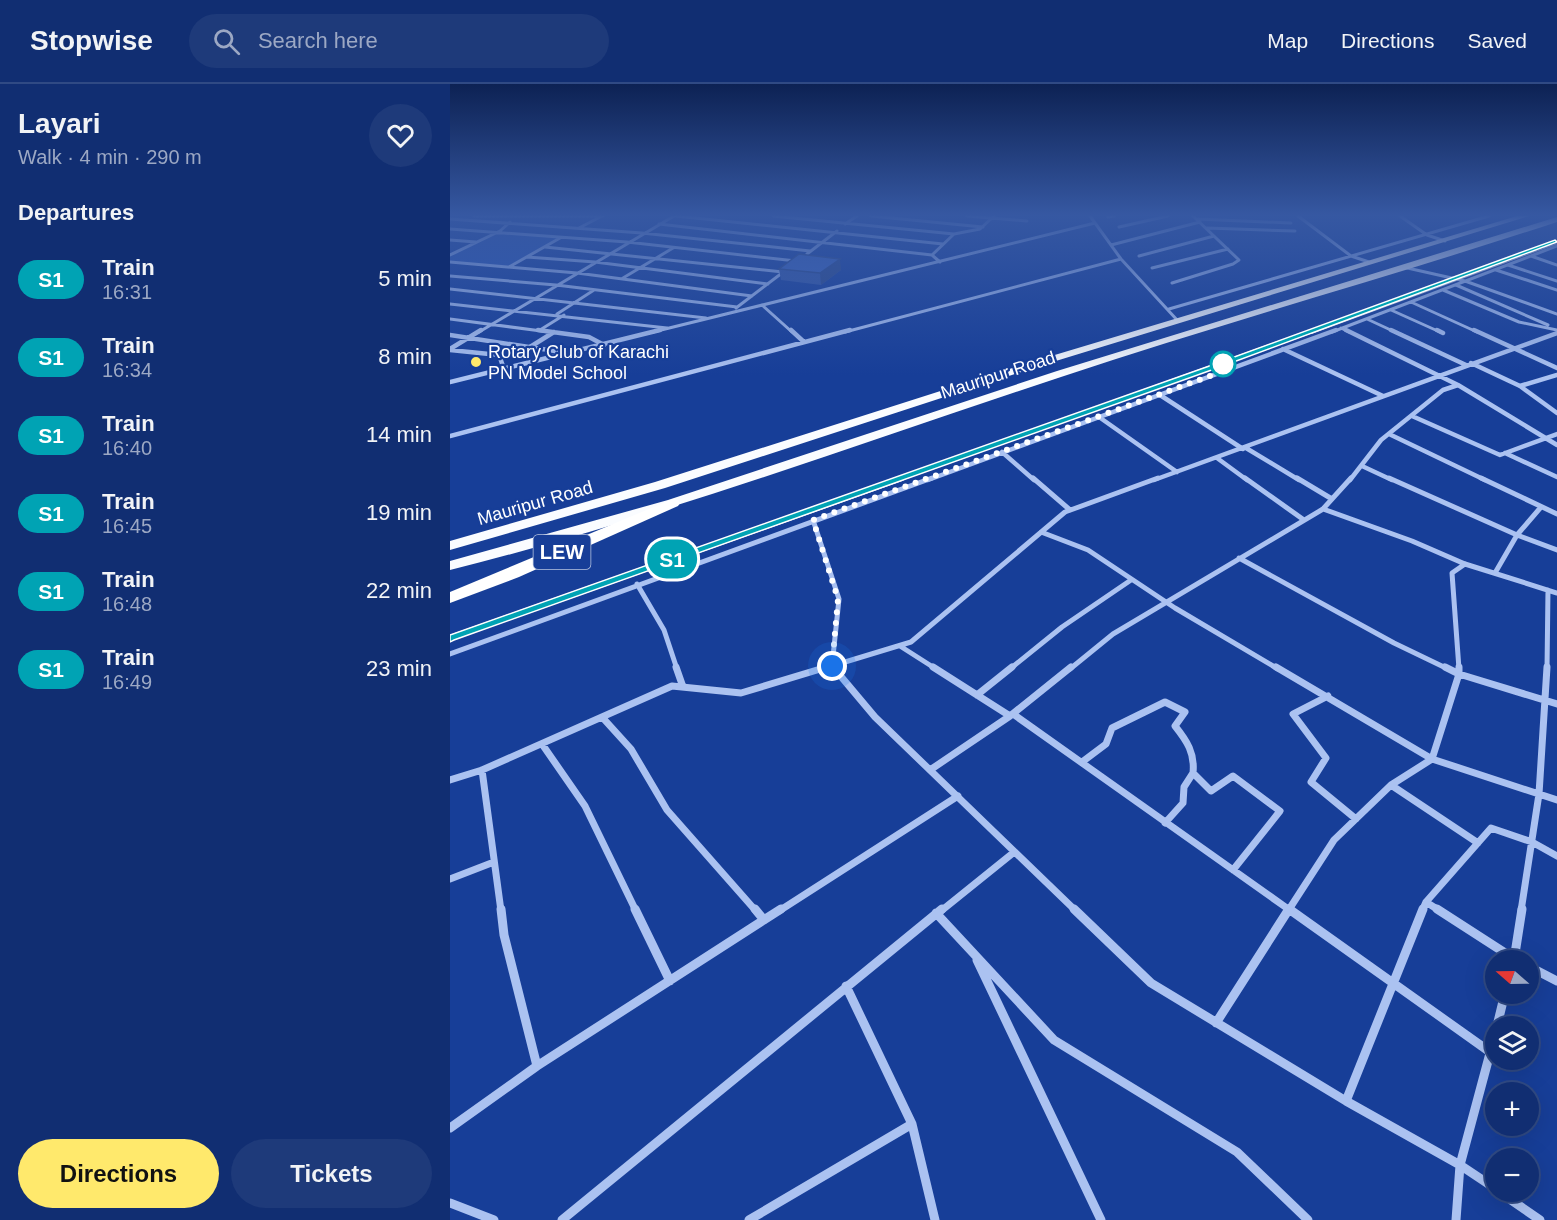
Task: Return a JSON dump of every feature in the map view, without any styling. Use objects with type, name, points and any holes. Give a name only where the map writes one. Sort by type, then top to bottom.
[{"type":"highway","name":"Mauripur Road","points":[[450,546],[660,485],[1346,269]]},
{"type":"highway","name":"Mauripur Road","points":[[450,566],[672,503],[1061,373],[1396,269]]},
{"type":"highway","name":"LEW","points":[[450,598],[513,573],[672,503]]},
{"type":"street","points":[[531,269],[752,296]]},
{"type":"street","points":[[450,350],[584,269]]},
{"type":"street","points":[[623,279],[639,269]]},
{"type":"street","points":[[649,269],[768,284]]},
{"type":"street","points":[[758,269],[783,272]]},
{"type":"street","points":[[728,314],[787,269]]},
{"type":"street","points":[[450,382],[911,269]]},
{"type":"street","points":[[450,436],[1087,269]]},
{"type":"street","points":[[1131,269],[1178,321]]},
{"type":"street","points":[[1172,283],[1216,269]]},
{"type":"street","points":[[1169,309],[1306,269]]},
{"type":"street","points":[[1411,269],[1465,281],[1557,314]]},
{"type":"street","points":[[1520,269],[1557,281]]},
{"type":"street","points":[[450,654],[1367,319],[1495,270],[1557,290]]},
{"type":"street","points":[[450,276],[556,285],[737,307]]},
{"type":"street","points":[[1455,285],[1557,330]]},
{"type":"street","points":[[450,289],[709,319]]},
{"type":"street","points":[[556,314],[594,290]]},
{"type":"street","points":[[1442,290],[1519,322],[1557,330]]},
{"type":"street","points":[[1411,302],[1557,368]]},
{"type":"street","points":[[450,304],[556,314],[670,329]]},
{"type":"street","points":[[762,305],[804,342]]},
{"type":"street","points":[[1391,310],[1443,333]]},
{"type":"street","points":[[540,330],[564,315]]},
{"type":"street","points":[[450,319],[589,337],[605,345]]},
{"type":"street","points":[[1367,319],[1520,386],[1557,413]]},
{"type":"street","points":[[1341,328],[1458,385],[1557,446]]},
{"type":"street","points":[[450,780],[482,770],[672,686],[741,693],[911,642],[1070,510],[1217,458],[1557,330]]},
{"type":"street","points":[[530,347],[554,332]]},
{"type":"street","points":[[450,336],[571,353]]},
{"type":"street","points":[[1283,349],[1383,396]]},
{"type":"street","points":[[450,350],[499,355],[504,369]]},
{"type":"street","points":[[1520,386],[1557,375]]},
{"type":"street","points":[[930,770],[1012,715],[1113,634],[1323,509],[1362,466],[1381,440],[1443,390],[1458,385]]},
{"type":"street","points":[[1160,394],[1244,448],[1332,499]]},
{"type":"street","points":[[1412,416],[1500,455],[1557,434]]},
{"type":"street","points":[[1099,417],[1177,472]]},
{"type":"street","points":[[1389,434],[1557,514]]},
{"type":"street","points":[[1002,452],[1070,510]]},
{"type":"street","points":[[1505,453],[1557,477]]},
{"type":"street","points":[[1217,458],[1304,520]]},
{"type":"street","points":[[1362,466],[1517,535],[1557,550]]},
{"type":"street","points":[[1495,573],[1517,535],[1541,507]]},
{"type":"street","points":[[1323,509],[1412,541],[1465,564],[1557,593]]},
{"type":"street","points":[[813,520],[838,599],[832,666],[875,717],[958,796],[1013,853],[1151,983],[1485,1182]]},
{"type":"street","points":[[1041,532],[1088,550],[1166,602],[1432,759],[1557,800]]},
{"type":"street","points":[[1239,558],[1394,643],[1460,674],[1557,704]]},
{"type":"street","points":[[1216,1023],[1334,840],[1391,785],[1432,759],[1460,674],[1452,573],[1465,564]]},
{"type":"street","points":[[977,695],[1062,627],[1131,580]]},
{"type":"street","points":[[637,584],[664,630],[683,687]]},
{"type":"street","points":[[1516,950],[1539,794],[1546,701],[1548,590]]},
{"type":"street","points":[[900,646],[1012,715],[1082,762],[1485,1048]]},
{"type":"street","points":[[1328,696],[1293,714],[1326,758],[1311,782],[1356,819]]},
{"type":"street","points":[[1082,762],[1106,744],[1112,728],[1165,702],[1185,712],[1175,726],[1190,745],[1195,757],[1193,773],[1184,787],[1183,803],[1165,823]]},
{"type":"street","points":[[602,717],[631,750],[667,810],[764,920]]},
{"type":"street","points":[[542,744],[585,806],[670,981]]},
{"type":"street","points":[[482,770],[504,935],[537,1066]]},
{"type":"street","points":[[1193,773],[1211,791],[1233,776],[1280,811],[1233,870]]},
{"type":"street","points":[[1391,785],[1478,843]]},
{"type":"street","points":[[450,1128],[537,1066],[958,796]]},
{"type":"street","points":[[1346,1101],[1426,902],[1491,828],[1532,842],[1557,856]]},
{"type":"street","points":[[562,1220],[846,986],[1013,853]]},
{"type":"street","points":[[450,879],[494,862]]},
{"type":"street","points":[[1426,902],[1500,950]]},
{"type":"street","points":[[936,914],[1054,1040],[1236,1152],[1308,1220]]},
{"type":"street","points":[[974,954],[1101,1220]]},
{"type":"street","points":[[1539,972],[1557,981]]},
{"type":"street","points":[[846,986],[912,1124],[935,1220]]},
{"type":"street","points":[[1456,1220],[1460,1165],[1485,1070]]},
{"type":"street","points":[[749,1220],[912,1124]]},
{"type":"street","points":[[1514,1202],[1540,1220]]},
{"type":"street","points":[[450,1203],[494,1220]]},
{"type":"building","points":[[779,269],[826,269],[820,273]]},
{"type":"railway","points":[[1311,332],[1483,269]]},
{"type":"railway","points":[[897,480],[1315,330]]},
{"type":"railway","points":[[450,638],[902,478]]},
{"type":"train","name":"S1","points":[[450,638],[1218,366],[1483,269]]},
{"type":"place","name":"Rotary Club of Karachi PN Model School","points":[[476,362]]},
{"type":"route","points":[[832,666],[838,599],[813,520],[1221,372],[1223,364]]}]
